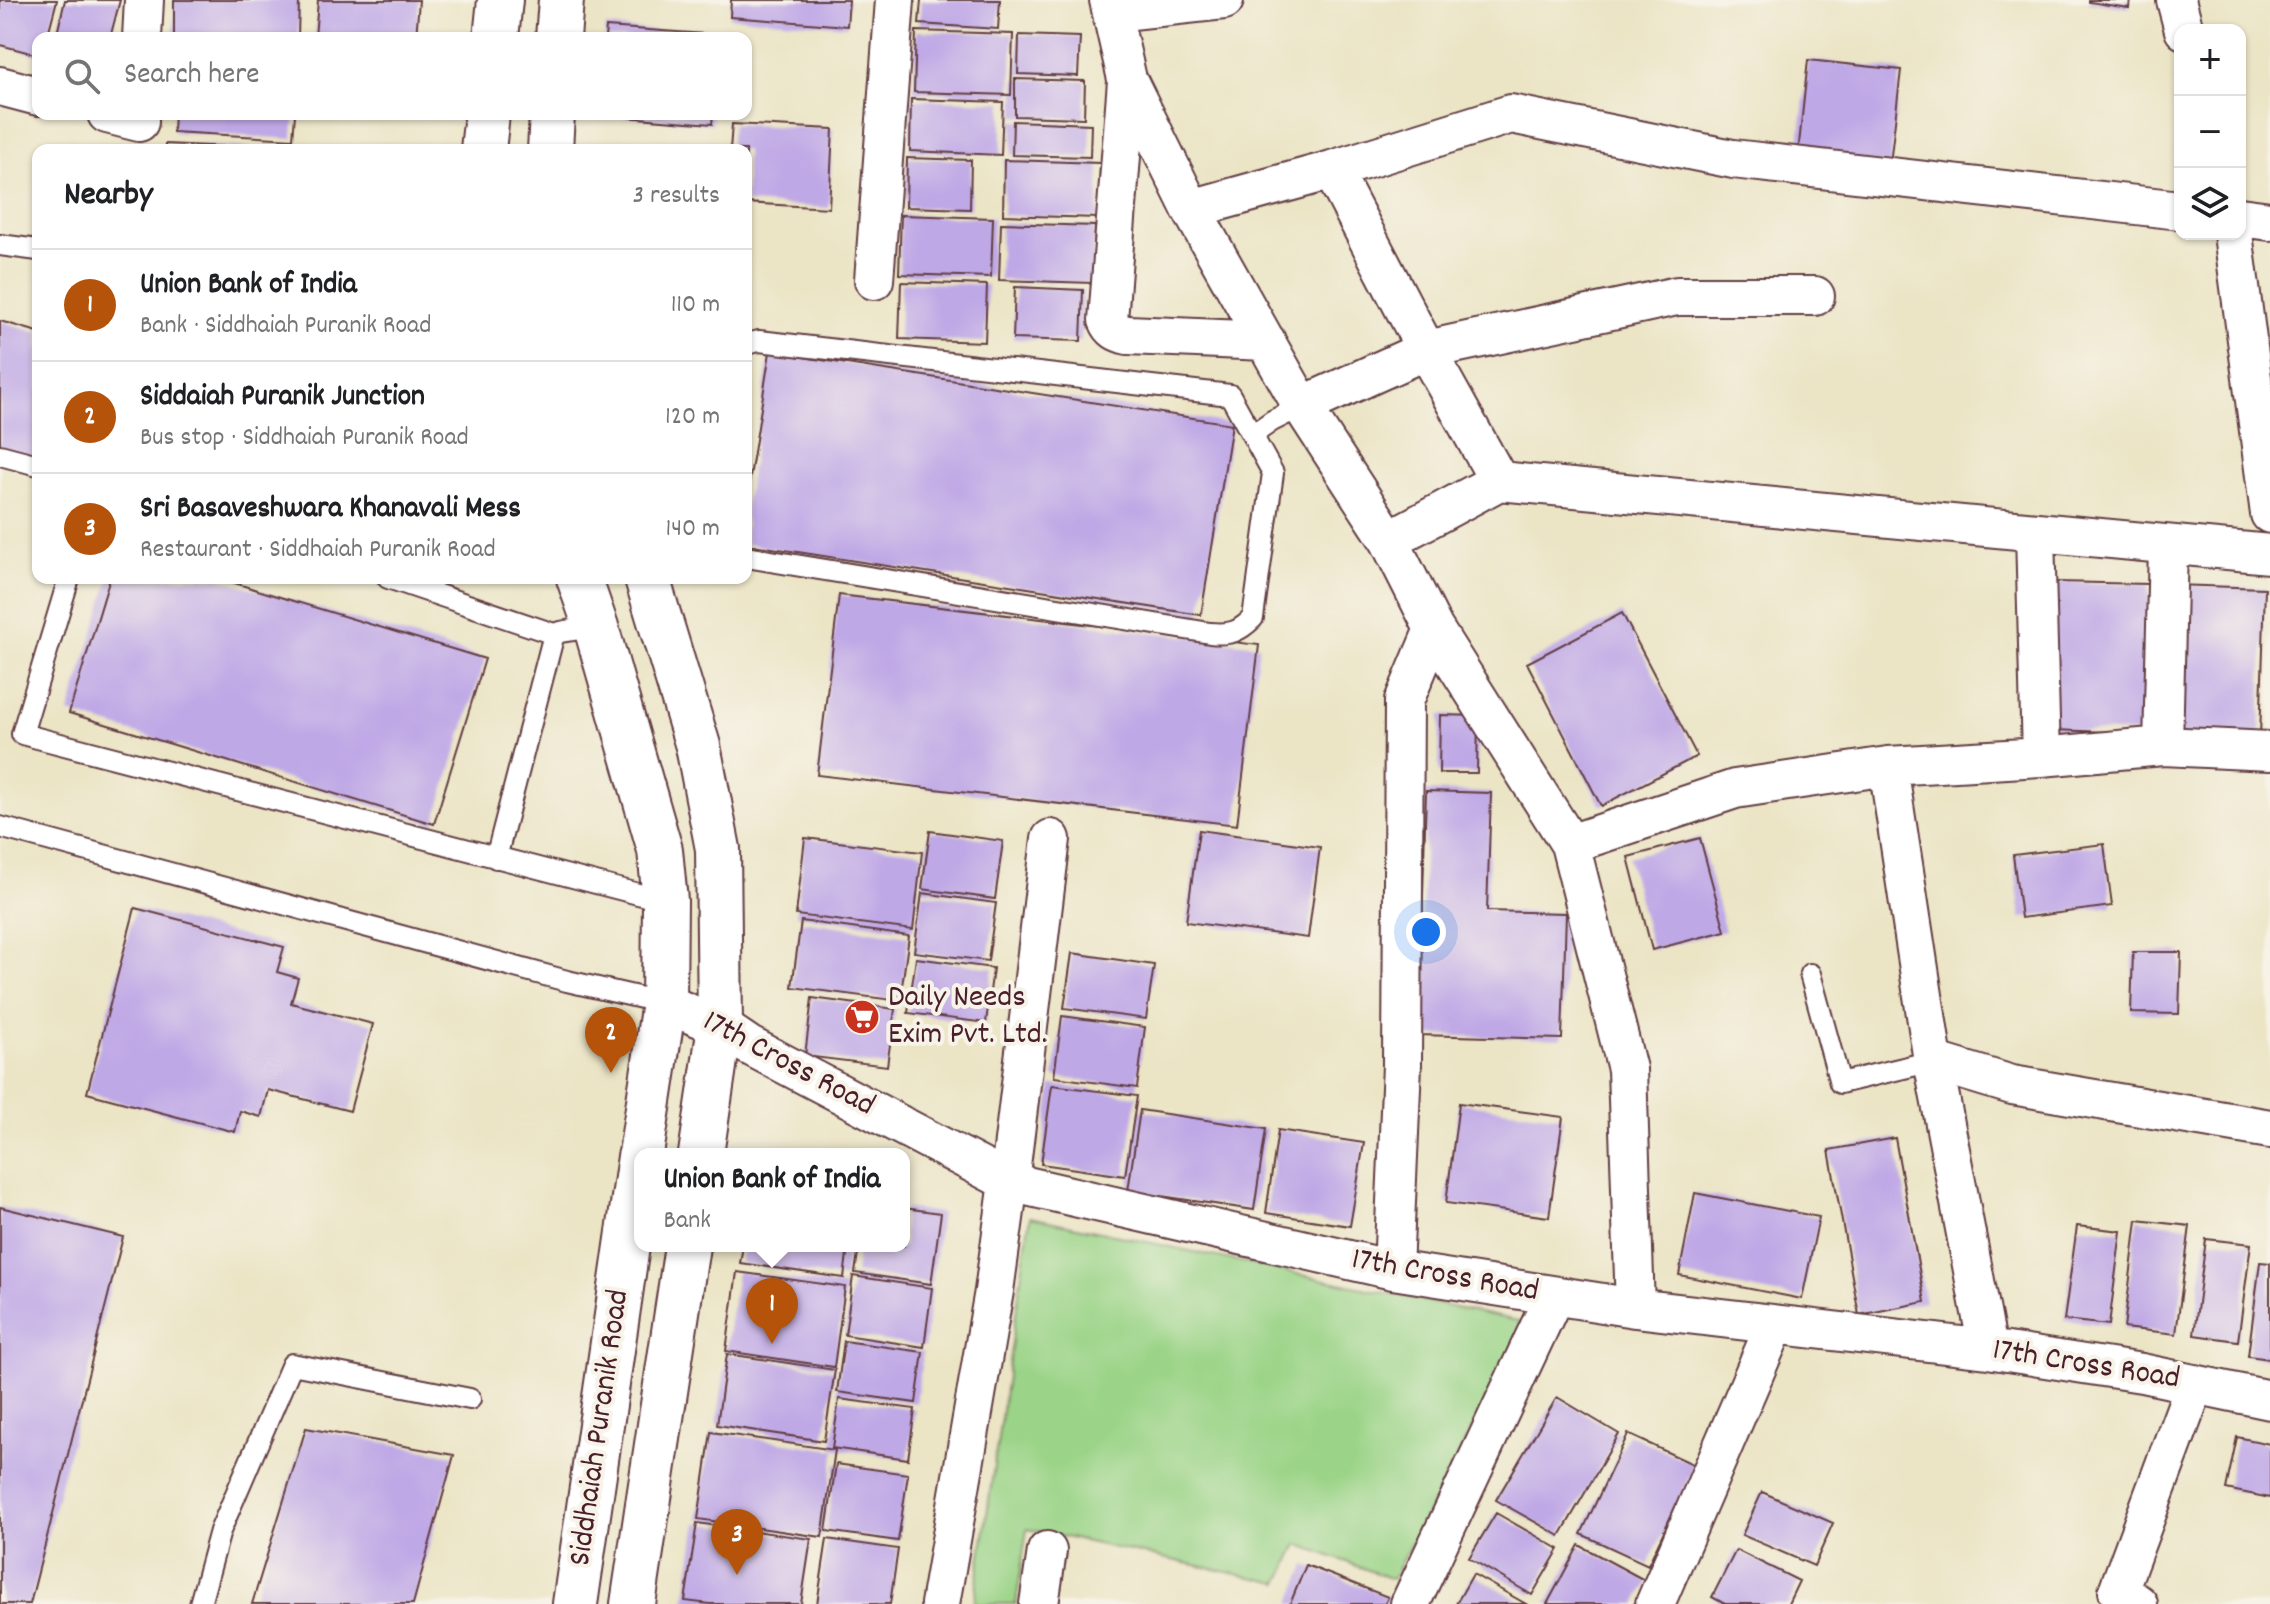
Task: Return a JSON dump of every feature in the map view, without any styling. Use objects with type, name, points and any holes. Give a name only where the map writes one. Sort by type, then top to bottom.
[{"type":"main road","points":[[497,32],[500,0]]},
{"type":"main road","points":[[558,32],[561,0]]},
{"type":"main road","points":[[484,144],[486,120]]},
{"type":"main road","points":[[550,144],[552,120]]},
{"type":"main road","name":"Siddhaiah Puranik Road","points":[[581,584],[660,850],[665,901],[664,1003],[641,1148]]},
{"type":"main road","points":[[649,584],[698,746],[718,849],[720,1026],[702,1148]]},
{"type":"main road","name":"Siddhaiah Puranik Road","points":[[575,1604],[634,1197]]},
{"type":"main road","name":"Siddhaiah Puranik Road","points":[[633,1604],[686,1252]]},
{"type":"street","points":[[142,32],[144,0]]},
{"type":"street","points":[[874,280],[895,0]]},
{"type":"street","points":[[1224,0],[1111,6],[1127,79],[1191,209],[1302,406],[1389,540],[1434,629],[1570,844],[1627,1069],[1635,1308]]},
{"type":"street","points":[[2176,0],[2182,24]]},
{"type":"street","points":[[1127,79],[1108,320],[1111,327],[1128,335],[1266,341]]},
{"type":"street","points":[[0,86],[32,94]]},
{"type":"street","points":[[1191,209],[1332,170],[1511,114],[1733,159],[2174,209]]},
{"type":"street","points":[[1332,170],[1499,481]]},
{"type":"street","points":[[2246,218],[2270,221]]},
{"type":"street","points":[[2234,240],[2270,514]]},
{"type":"street","points":[[1302,406],[1426,350],[1677,296],[1815,296]]},
{"type":"street","points":[[1389,540],[1499,481],[2270,554]]},
{"type":"street","points":[[2035,533],[2041,757]]},
{"type":"street","points":[[2163,746],[2168,546]]},
{"type":"street","points":[[1393,1270],[1402,1065],[1404,701],[1434,629]]},
{"type":"street","points":[[1570,844],[1735,789],[1888,766],[2163,746],[2270,751]]},
{"type":"street","points":[[1888,766],[1933,1061],[1988,1349]]},
{"type":"street","points":[[940,1604],[994,1291],[1051,839]]},
{"type":"street","name":"17th Cross Road","points":[[664,1003],[720,1026],[748,1045],[1009,1182],[1393,1270],[1635,1308],[1988,1349],[2142,1373],[2270,1400]]},
{"type":"street","points":[[1933,1061],[2012,1085],[2270,1129]]},
{"type":"street","points":[[1410,1604],[1554,1296]]},
{"type":"street","points":[[1655,1604],[1775,1325]]},
{"type":"street","points":[[2138,1604],[2118,1591],[2195,1384]]},
{"type":"street","points":[[1039,1604],[1047,1551]]},
{"type":"lane","points":[[0,245],[32,249]]},
{"type":"lane","points":[[752,343],[1230,395],[1273,473],[1253,618],[1233,634],[1210,633],[752,558]]},
{"type":"lane","points":[[1252,435],[1302,406]]},
{"type":"lane","points":[[0,455],[32,463]]},
{"type":"lane","points":[[67,584],[22,734],[665,901]]},
{"type":"lane","points":[[406,584],[554,634],[596,627]]},
{"type":"lane","points":[[496,858],[554,634]]},
{"type":"lane","points":[[0,827],[567,981],[664,1003]]},
{"type":"lane","points":[[1810,974],[1840,1083],[1933,1061]]},
{"type":"lane","points":[[200,1604],[220,1531],[292,1364],[470,1399]]},
{"type":"green space","points":[[1030,1217],[1527,1323],[1392,1579],[1298,1544],[1279,1583],[1027,1529],[1016,1604],[974,1604]]},
{"type":"building","points":[[0,0],[57,0],[49,32],[32,32],[32,53],[0,45]]},
{"type":"building","points":[[65,0],[120,0],[112,32],[57,32]]},
{"type":"building","points":[[174,0],[299,0],[298,32],[174,32]]},
{"type":"building","points":[[318,0],[419,0],[416,32],[315,32]]},
{"type":"building","points":[[731,0],[849,0],[847,26],[730,17]]},
{"type":"building","points":[[921,0],[1000,0],[998,29],[919,24]]},
{"type":"building","points":[[2089,0],[2130,0],[2129,8]]},
{"type":"building","points":[[606,27],[677,32],[606,32]]},
{"type":"building","points":[[916,31],[1013,34],[1011,95],[914,92]]},
{"type":"building","points":[[1019,35],[1080,37],[1078,76],[1018,74]]},
{"type":"building","points":[[1808,60],[1901,70],[1890,164],[1798,154]]},
{"type":"building","points":[[1015,79],[1085,81],[1084,118],[1015,116]]},
{"type":"building","points":[[911,99],[1003,102],[1001,155],[910,151]]},
{"type":"building","points":[[174,120],[295,120],[293,139],[173,132]]},
{"type":"building","points":[[662,120],[712,120],[712,124]]},
{"type":"building","points":[[1013,121],[1091,124],[1090,157],[1012,155]]},
{"type":"building","points":[[732,124],[833,129],[829,208],[752,203],[752,144],[730,144]]},
{"type":"building","points":[[907,158],[971,160],[970,209],[906,207]]},
{"type":"building","points":[[1004,160],[1100,163],[1098,218],[1003,215]]},
{"type":"building","points":[[901,215],[993,218],[991,277],[899,274]]},
{"type":"building","points":[[1001,223],[1095,226],[1093,283],[999,280]]},
{"type":"building","points":[[901,282],[987,285],[985,342],[899,339]]},
{"type":"building","points":[[1015,287],[1083,290],[1081,341],[1013,339]]},
{"type":"building","points":[[0,321],[32,330],[32,455],[0,446]]},
{"type":"building","points":[[770,352],[1232,424],[1201,615],[752,545],[752,464]]},
{"type":"building","points":[[2056,582],[2149,584],[2144,733],[2051,730]]},
{"type":"building","points":[[108,584],[238,584],[485,659],[434,824],[69,713]]},
{"type":"building","points":[[2174,585],[2265,588],[2260,738],[2170,735]]},
{"type":"building","points":[[839,595],[1259,645],[1237,825],[817,775]]},
{"type":"building","points":[[1622,613],[1697,756],[1601,806],[1527,663]]},
{"type":"building","points":[[1440,715],[1478,716],[1477,773],[1439,773]]},
{"type":"building","points":[[1426,791],[1491,793],[1487,911],[1566,913],[1562,1039],[1419,1035]]},
{"type":"building","points":[[1199,830],[1320,847],[1308,938],[1186,922]]},
{"type":"building","points":[[930,831],[1003,841],[995,899],[922,889]]},
{"type":"building","points":[[805,838],[922,852],[913,930],[796,915]]},
{"type":"building","points":[[1700,838],[1725,931],[1652,950],[1628,857]]},
{"type":"building","points":[[2104,844],[2112,906],[2021,918],[2013,855]]},
{"type":"building","points":[[922,893],[996,903],[988,961],[914,952]]},
{"type":"building","points":[[135,908],[284,947],[277,972],[298,978],[291,1003],[373,1024],[350,1111],[268,1090],[261,1117],[240,1111],[235,1132],[87,1093]]},
{"type":"building","points":[[801,921],[909,936],[900,1001],[792,987]]},
{"type":"building","points":[[2133,952],[2181,952],[2179,1014],[2131,1013]]},
{"type":"building","points":[[1072,953],[1154,965],[1146,1019],[1064,1008]]},
{"type":"building","points":[[916,958],[993,968],[986,1023],[908,1013]]},
{"type":"building","points":[[812,998],[895,1009],[887,1066],[805,1056]]},
{"type":"building","points":[[1062,1016],[1145,1027],[1137,1088],[1054,1077]]},
{"type":"building","points":[[1052,1085],[1137,1096],[1125,1176],[1041,1164]]},
{"type":"building","points":[[1459,1103],[1563,1117],[1549,1217],[1446,1203]]},
{"type":"building","points":[[1140,1110],[1266,1129],[1254,1210],[1128,1191]]},
{"type":"building","points":[[1278,1130],[1364,1143],[1350,1226],[1266,1213]]},
{"type":"building","points":[[1895,1138],[1925,1302],[1859,1315],[1829,1150]]},
{"type":"building","points":[[1695,1193],[1819,1217],[1802,1299],[1679,1275]]},
{"type":"building","points":[[0,1207],[123,1237],[30,1604],[0,1604]]},
{"type":"building","points":[[910,1209],[941,1213],[931,1284],[855,1273],[858,1252],[910,1252]]},
{"type":"building","points":[[2137,1220],[2190,1226],[2176,1334],[2124,1328]]},
{"type":"building","points":[[2077,1226],[2121,1231],[2109,1325],[2064,1320]]},
{"type":"building","points":[[2206,1239],[2251,1244],[2238,1341],[2194,1335]]},
{"type":"building","points":[[742,1252],[847,1252],[844,1278],[740,1263]]},
{"type":"building","points":[[2260,1262],[2270,1263],[2270,1359],[2248,1356]]},
{"type":"building","points":[[737,1272],[845,1287],[834,1367],[726,1351]]},
{"type":"building","points":[[853,1276],[932,1288],[924,1347],[845,1335]]},
{"type":"building","points":[[844,1341],[923,1352],[916,1403],[837,1392]]},
{"type":"building","points":[[727,1354],[835,1370],[824,1441],[717,1425]]},
{"type":"building","points":[[1557,1397],[1619,1434],[1560,1536],[1496,1500]]},
{"type":"building","points":[[839,1399],[915,1409],[908,1459],[832,1448]]},
{"type":"building","points":[[306,1428],[454,1455],[413,1604],[252,1604]]},
{"type":"building","points":[[711,1432],[835,1450],[822,1537],[698,1519]]},
{"type":"building","points":[[1628,1434],[1695,1465],[1648,1565],[1581,1534]]},
{"type":"building","points":[[2237,1437],[2270,1444],[2270,1498],[2226,1489]]},
{"type":"building","points":[[836,1464],[908,1474],[898,1541],[826,1531]]},
{"type":"building","points":[[1762,1492],[1833,1523],[1814,1566],[1742,1535]]},
{"type":"building","points":[[1496,1513],[1559,1549],[1532,1595],[1469,1558]]},
{"type":"building","points":[[697,1523],[811,1539],[801,1604],[685,1601]]},
{"type":"building","points":[[827,1539],[898,1549],[890,1604],[817,1604]]},
{"type":"building","points":[[1579,1545],[1648,1582],[1636,1604],[1547,1604]]},
{"type":"building","points":[[1736,1550],[1799,1581],[1788,1604],[1725,1604],[1712,1597]]},
{"type":"building","points":[[1306,1565],[1388,1597],[1385,1604],[1290,1604]]},
{"type":"building","points":[[1473,1574],[1526,1604],[1456,1604]]},
{"type":"place","name":"Daily Needs Exim Pvt. Ltd.","points":[[862,1017]]},
{"type":"place","name":"Siddaiah Puranik Junction","points":[[611,1073]]},
{"type":"place","name":"Union Bank of India","points":[[772,1344]]},
{"type":"place","name":"Sri Basaveshwara Khanavali Mess","points":[[737,1575]]}]
